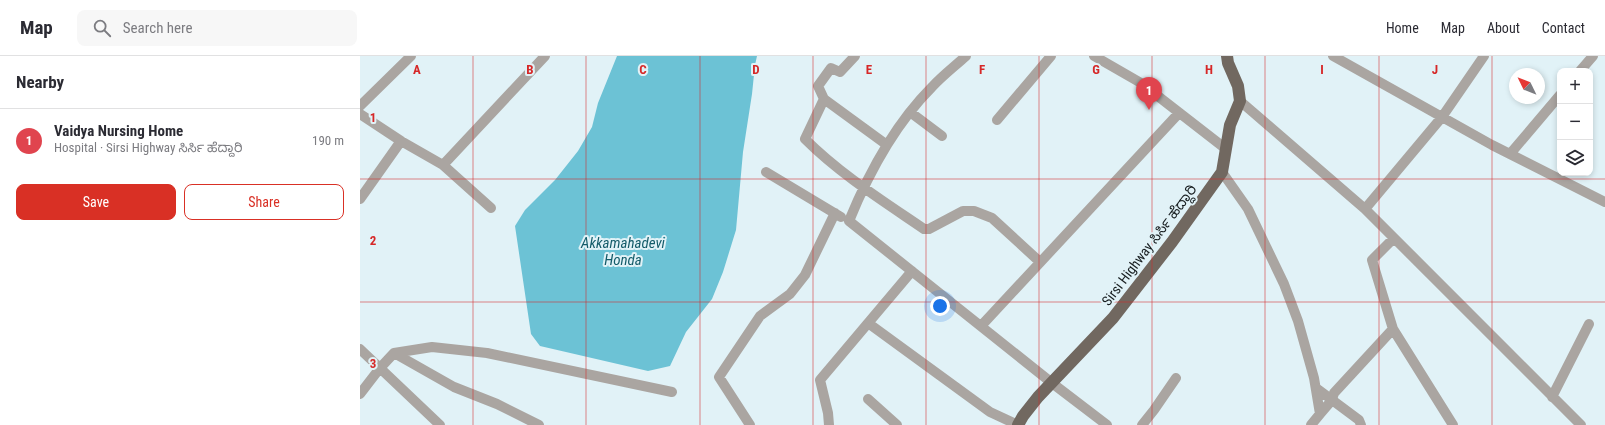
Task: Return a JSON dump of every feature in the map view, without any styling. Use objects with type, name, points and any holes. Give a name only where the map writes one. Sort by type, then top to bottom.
[{"type":"main road","points":[[1227,56],[1228,63],[1238,86],[1240,101]]},
{"type":"main road","name":"Sirsi Highway ಸಿರ್ಸಿ ಹೆದ್ದಾರಿ","points":[[1018,425],[1038,397],[1113,318],[1172,242],[1222,172],[1230,125],[1240,101]]},
{"type":"street","points":[[360,106],[411,56]]},
{"type":"street","points":[[443,165],[545,56]]},
{"type":"street","points":[[855,56],[840,72],[831,68],[818,86],[824,99],[887,145]]},
{"type":"street","points":[[849,221],[863,187],[887,145],[910,112],[932,86],[966,56]]},
{"type":"street","points":[[997,120],[1051,56]]},
{"type":"street","points":[[1094,56],[1141,83],[1226,149]]},
{"type":"street","points":[[1333,56],[1510,154],[1605,202]]},
{"type":"street","points":[[1365,209],[1442,117],[1484,56]]},
{"type":"street","points":[[1583,68],[1593,56]]},
{"type":"street","points":[[824,99],[805,139],[843,174],[924,229],[929,229],[962,211],[974,211],[992,218],[1040,262]]},
{"type":"street","points":[[1510,154],[1557,99]]},
{"type":"street","points":[[1240,101],[1365,209],[1581,425]]},
{"type":"street","points":[[910,112],[942,136]]},
{"type":"street","points":[[981,326],[1179,113]]},
{"type":"street","points":[[360,114],[401,141],[443,165],[491,208]]},
{"type":"street","points":[[360,199],[401,141]]},
{"type":"street","points":[[766,172],[849,221],[1107,425]]},
{"type":"street","points":[[1222,172],[1248,209],[1284,284],[1298,321],[1316,388],[1320,414]]},
{"type":"street","points":[[750,425],[719,377],[760,316],[790,294],[805,276],[835,213]]},
{"type":"street","points":[[1394,238],[1372,260],[1393,329],[1453,425]]},
{"type":"street","points":[[829,425],[828,413],[820,380],[912,271]]},
{"type":"street","points":[[868,323],[984,408],[1018,425]]},
{"type":"street","points":[[1552,397],[1589,324]]},
{"type":"street","points":[[1311,425],[1332,400],[1334,393],[1393,329]]},
{"type":"street","points":[[360,394],[394,352],[432,347],[487,353],[672,392]]},
{"type":"street","points":[[360,349],[440,425]]},
{"type":"street","points":[[394,352],[454,387],[497,404],[539,425]]},
{"type":"street","points":[[1142,425],[1176,378]]},
{"type":"street","points":[[1316,388],[1359,420],[1361,425]]},
{"type":"street","points":[[868,399],[897,425]]},
{"type":"water","name":"Akkamahadevi Honda","points":[[617,56],[757,56],[743,152],[736,230],[723,272],[712,299],[686,332],[670,366],[648,371],[540,346],[531,334],[515,226],[525,210],[555,180],[578,151],[592,127],[598,103]]},
{"type":"place","name":"Vaidya Nursing Home","points":[[1149,110]]}]
